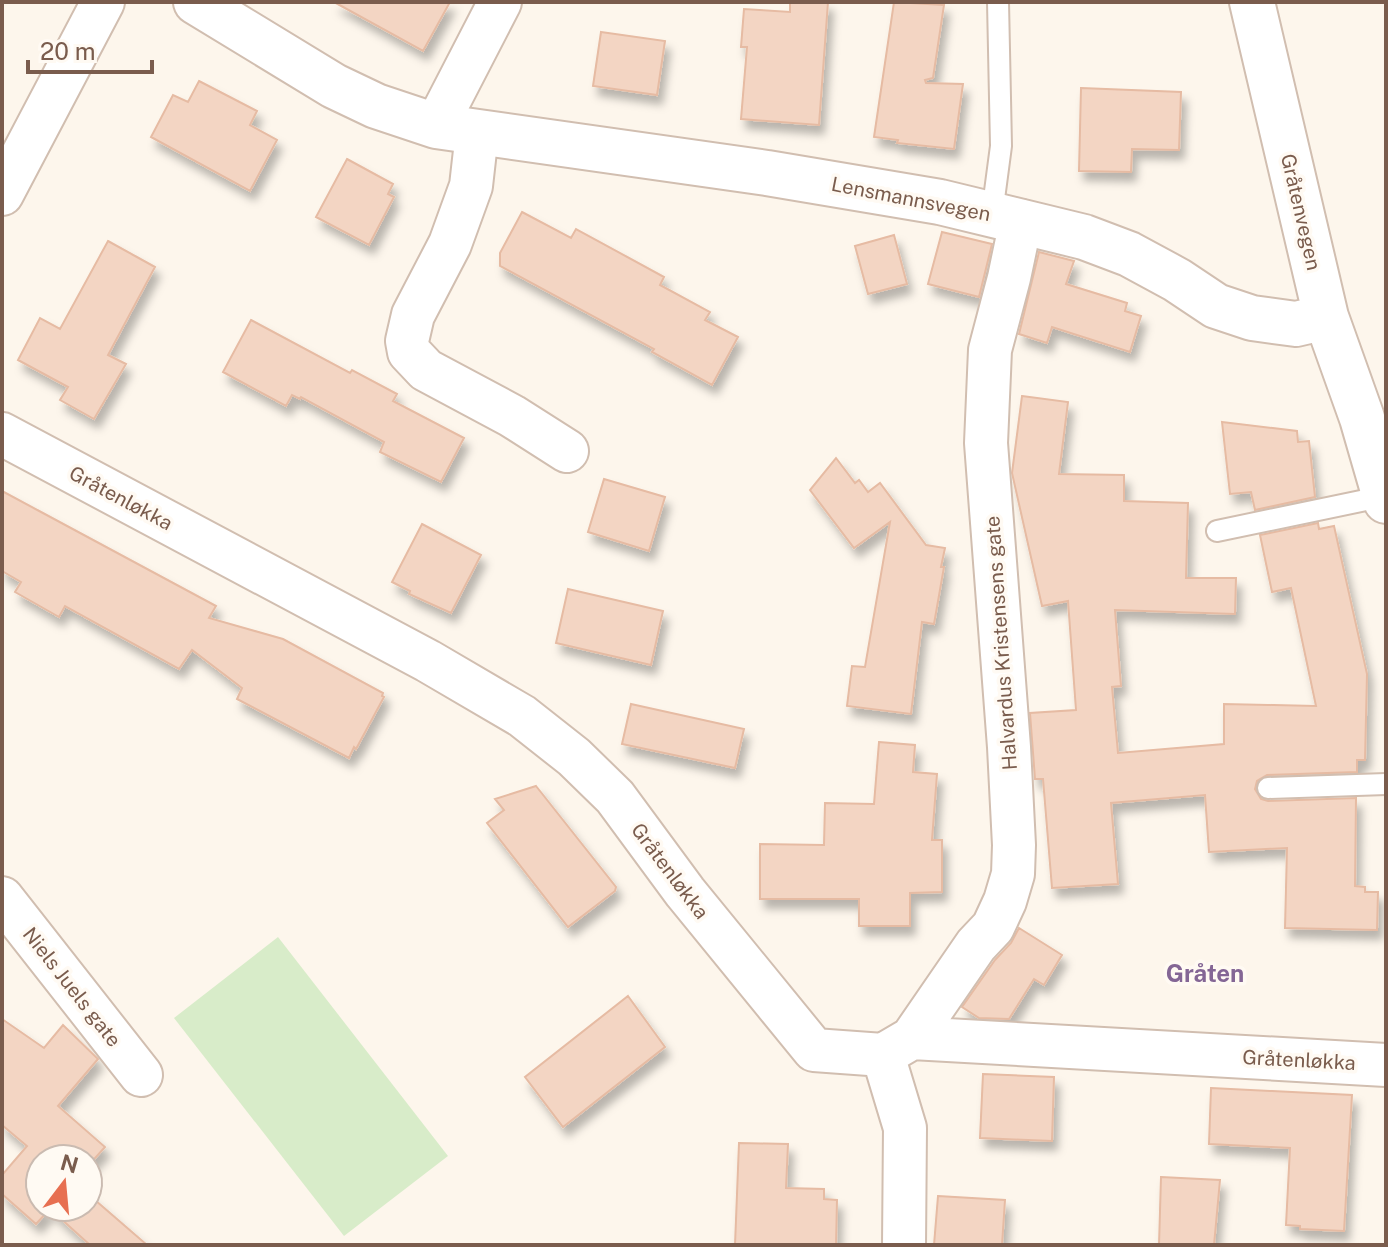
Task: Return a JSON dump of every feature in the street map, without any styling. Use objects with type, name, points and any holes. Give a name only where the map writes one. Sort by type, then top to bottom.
[{"type":"street","points":[[2,194],[103,2]]},
{"type":"street","name":"Lensmannsvegen","points":[[196,2],[334,86],[376,106],[456,130],[767,173],[940,202],[1084,237],[1129,254],[1216,306],[1252,318],[1296,324],[1326,317]]},
{"type":"street","points":[[500,2],[456,130],[471,186],[450,244],[413,315],[407,341],[409,352],[426,370],[512,416],[567,451]]},
{"type":"street","name":"Gråtenvegen","points":[[1252,2],[1326,317],[1374,415],[1385,498]]},
{"type":"street","name":"Halvardus Kristensens gate","points":[[898,1047],[993,927],[1013,874],[1006,702],[986,443],[990,350],[1009,278],[1006,217]]},
{"type":"street","name":"Gråtenløkka","points":[[2,434],[428,661],[522,716],[574,757],[615,797],[685,892],[814,1050],[898,1047],[1386,1065]]},
{"type":"street","name":"Niels Juels gate","points":[[2,898],[141,1075]]},
{"type":"street","points":[[898,1047],[905,1128],[904,1245]]},
{"type":"lane","points":[[998,2],[1006,217]]},
{"type":"lane","points":[[1217,531],[1385,498]]},
{"type":"lane","points":[[1268,788],[1386,784]]},
{"type":"green space","points":[[278,937],[448,1156],[344,1236],[174,1018]]},
{"type":"building","points":[[334,2],[450,2],[423,51]]},
{"type":"building","points":[[790,2],[828,2],[819,125],[741,119],[747,47],[741,47],[744,9],[790,12]]},
{"type":"building","points":[[894,2],[944,5],[933,78],[925,80],[926,83],[963,84],[954,149],[897,143],[898,140],[874,137]]},
{"type":"building","points":[[601,32],[665,41],[657,95],[593,86]]},
{"type":"building","points":[[199,81],[257,111],[250,125],[277,140],[250,191],[151,137],[173,95],[188,102]]},
{"type":"building","points":[[1081,88],[1181,92],[1179,150],[1132,149],[1131,172],[1079,171]]},
{"type":"building","points":[[347,159],[393,184],[388,194],[394,197],[369,245],[316,217]]},
{"type":"building","points":[[522,212],[571,238],[576,229],[664,277],[660,285],[710,312],[705,320],[738,337],[712,385],[652,352],[654,349],[500,266],[500,253]]},
{"type":"building","points":[[942,232],[992,244],[979,297],[928,284]]},
{"type":"building","points":[[894,235],[907,284],[868,294],[855,246]]},
{"type":"building","points":[[108,241],[155,267],[108,355],[126,364],[94,419],[60,400],[68,387],[18,360],[40,318],[60,329]]},
{"type":"building","points":[[1039,252],[1074,261],[1066,284],[1127,303],[1125,311],[1141,316],[1130,352],[1052,327],[1047,343],[1019,334]]},
{"type":"building","points":[[251,320],[350,373],[352,370],[397,394],[393,401],[464,438],[441,482],[380,452],[384,442],[301,397],[292,395],[286,406],[223,372]]},
{"type":"building","points":[[1022,396],[1068,402],[1059,474],[1124,475],[1124,501],[1188,503],[1186,578],[1236,578],[1235,614],[1115,610],[1121,686],[1112,687],[1118,753],[1224,744],[1224,704],[1316,706],[1291,588],[1272,592],[1260,535],[1318,523],[1319,529],[1334,526],[1367,674],[1365,760],[1357,760],[1357,772],[1267,775],[1257,781],[1255,789],[1261,799],[1268,801],[1356,798],[1355,886],[1365,887],[1365,892],[1378,892],[1377,930],[1285,928],[1287,848],[1209,852],[1205,795],[1111,803],[1118,884],[1052,888],[1043,779],[1035,779],[1030,713],[1076,710],[1068,601],[1042,606],[1012,473]]},
{"type":"building","points":[[1222,422],[1297,431],[1298,442],[1309,441],[1315,497],[1255,510],[1251,492],[1230,494]]},
{"type":"building","points":[[836,458],[855,483],[859,480],[868,492],[880,483],[926,545],[945,548],[934,624],[922,622],[911,714],[847,706],[852,666],[865,667],[890,522],[854,548],[810,490]]},
{"type":"building","points":[[604,479],[665,497],[649,551],[588,532]]},
{"type":"building","points":[[2,491],[216,606],[209,618],[283,639],[383,693],[384,697],[356,749],[354,747],[349,758],[237,699],[242,688],[192,650],[179,669],[65,606],[59,617],[15,592],[21,582],[2,571]]},
{"type":"building","points":[[422,524],[481,555],[451,613],[409,594],[410,591],[392,582]]},
{"type":"building","points":[[568,589],[663,611],[651,665],[556,643]]},
{"type":"building","points":[[631,704],[744,729],[735,768],[622,744]]},
{"type":"building","points":[[879,742],[915,745],[913,772],[937,774],[932,840],[942,840],[942,892],[910,893],[910,926],[859,926],[859,899],[760,899],[760,844],[824,845],[825,803],[874,804]]},
{"type":"building","points":[[536,786],[616,887],[615,891],[568,927],[487,823],[504,810],[495,799]]},
{"type":"building","points":[[1019,928],[1062,955],[1044,985],[1034,979],[1009,1019],[979,1018],[962,1007]]},
{"type":"building","points":[[628,996],[665,1047],[563,1127],[525,1077]]},
{"type":"building","points":[[2,1019],[44,1048],[63,1025],[98,1059],[58,1106],[100,1143],[24,1143],[2,1125]]},
{"type":"building","points":[[983,1074],[1054,1077],[1052,1141],[980,1138]]},
{"type":"building","points":[[1211,1088],[1352,1095],[1344,1231],[1300,1229],[1300,1226],[1286,1225],[1290,1148],[1209,1144]]},
{"type":"building","points":[[739,1143],[788,1144],[786,1188],[824,1189],[824,1199],[837,1200],[836,1245],[735,1245]]},
{"type":"building","points":[[24,1149],[24,1213],[2,1194],[2,1175]]},
{"type":"building","points":[[1161,1177],[1220,1180],[1214,1245],[1159,1245]]},
{"type":"building","points":[[938,1196],[1005,1200],[1002,1245],[934,1245]]},
{"type":"building","points":[[104,1208],[147,1245],[90,1245],[66,1223],[104,1223]]},
{"type":"district","name":"Gråten","points":[[1205,973]]}]
